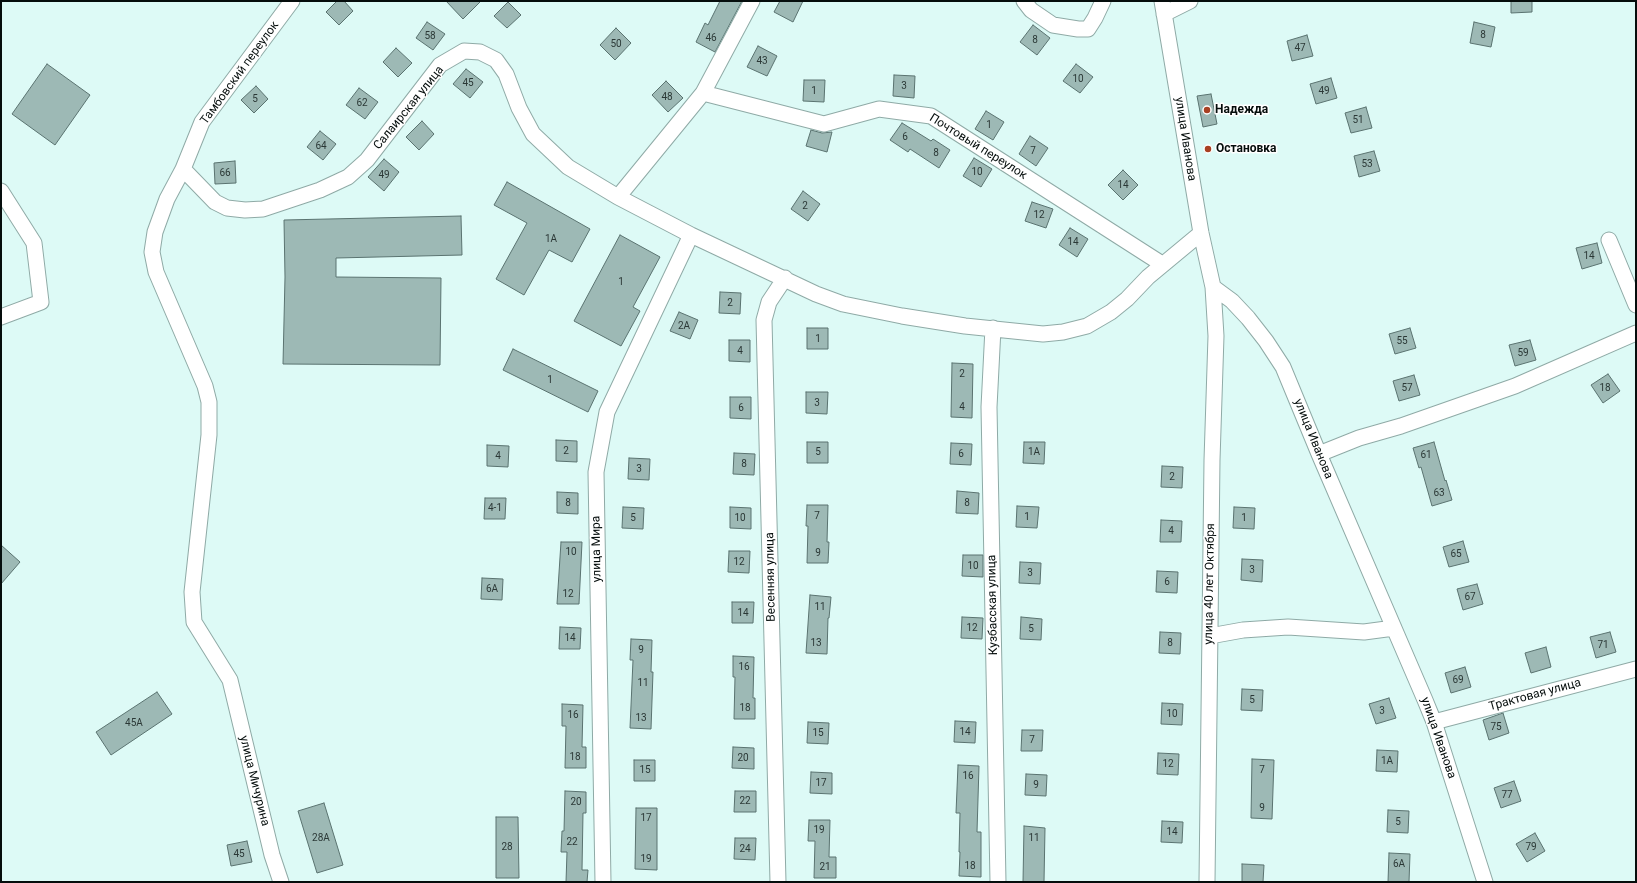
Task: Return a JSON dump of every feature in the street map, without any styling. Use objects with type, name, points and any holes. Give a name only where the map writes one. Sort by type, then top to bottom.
[{"type":"street","name":"Тамбовский переулок","points":[[230,680],[194,622],[192,592],[208,435],[209,402],[202,379],[156,272],[152,252],[155,232],[167,199],[183,169],[202,122],[292,1]]},
{"type":"street","points":[[618,197],[703,93],[752,1]]},
{"type":"street","points":[[1024,1],[1031,10],[1053,25],[1078,29],[1088,29],[1103,1]]},
{"type":"street","points":[[1163,7],[1190,1]]},
{"type":"street","name":"улица Иванова","points":[[1163,7],[1201,233],[1213,287],[1232,302],[1248,318],[1266,341],[1279,360],[1292,388],[1434,722],[1485,882]]},
{"type":"street","name":"Салаирская улица","points":[[183,169],[215,202],[227,208],[245,210],[263,209],[320,190],[348,177],[367,160],[440,65],[464,51],[480,52],[496,60],[506,74],[519,108],[533,134],[568,167],[618,197],[691,235],[785,278],[816,294],[843,304],[902,316],[965,326],[1043,334],[1063,332],[1087,326],[1111,312],[1162,264],[1201,233]]},
{"type":"street","name":"Почтовый переулок","points":[[703,93],[824,124],[879,109],[931,116],[1162,264]]},
{"type":"street","points":[[1,191],[34,243],[41,302],[1,317]]},
{"type":"street","name":"улица Мира","points":[[603,882],[596,472],[607,412],[691,235]]},
{"type":"street","points":[[1609,240],[1636,305]]},
{"type":"street","name":"Весенняя улица","points":[[778,882],[764,320],[769,302],[785,278]]},
{"type":"street","name":"улица 40 лет Октября","points":[[1207,882],[1212,460],[1216,336],[1213,287]]},
{"type":"street","name":"Кузбасская улица","points":[[994,328],[989,407],[998,882]]},
{"type":"street","points":[[1319,454],[1359,438],[1401,426],[1516,386],[1636,333]]},
{"type":"street","points":[[1210,636],[1243,630],[1288,626],[1364,632],[1394,628]]},
{"type":"street","name":"Трактовая улица","points":[[1434,722],[1636,669]]},
{"type":"street","name":"улица Мичурина","points":[[230,680],[272,855],[281,882]]},
{"type":"building","points":[[337,1],[344,1],[353,11],[339,25],[326,12]]},
{"type":"building","points":[[446,1],[481,1],[463,19]]},
{"type":"building","points":[[720,1],[742,1],[715,52],[696,42],[705,23],[708,25]]},
{"type":"building","points":[[780,1],[803,1],[793,22],[774,12]]},
{"type":"building","points":[[1511,1],[1532,1],[1532,12],[1511,13]]},
{"type":"building","points":[[508,2],[521,15],[507,28],[494,16]]},
{"type":"building","points":[[427,22],[445,34],[433,50],[416,38]]},
{"type":"building","points":[[1474,22],[1495,27],[1491,47],[1470,43]]},
{"type":"building","points":[[1033,25],[1050,38],[1037,55],[1020,42]]},
{"type":"building","points":[[616,28],[631,43],[615,60],[600,45]]},
{"type":"building","points":[[1307,35],[1313,56],[1292,61],[1287,41]]},
{"type":"building","points":[[758,46],[777,56],[767,76],[747,67]]},
{"type":"building","points":[[396,48],[412,63],[398,77],[383,62]]},
{"type":"building","points":[[47,64],[90,95],[55,145],[12,114]]},
{"type":"building","points":[[1076,64],[1093,77],[1080,93],[1063,81]]},
{"type":"building","points":[[466,69],[483,82],[470,98],[453,84]]},
{"type":"building","points":[[894,75],[915,76],[914,98],[893,96]]},
{"type":"building","points":[[1331,78],[1337,98],[1316,104],[1310,84]]},
{"type":"building","points":[[804,80],[825,80],[824,102],[803,101]]},
{"type":"building","points":[[666,81],[683,98],[668,112],[652,95]]},
{"type":"building","points":[[256,86],[268,99],[254,113],[241,100]]},
{"type":"building","points":[[359,88],[378,102],[365,119],[346,105]]},
{"type":"building","name":"Надежда","points":[[1211,94],[1217,124],[1203,127],[1197,96]]},
{"type":"building","points":[[1366,107],[1372,128],[1351,133],[1345,113]]},
{"type":"building","points":[[986,111],[1004,122],[993,140],[975,129]]},
{"type":"building","points":[[422,121],[434,134],[419,150],[406,137]]},
{"type":"building","points":[[902,123],[931,141],[933,139],[950,150],[939,168],[910,149],[908,152],[890,140]]},
{"type":"building","points":[[811,130],[822,133],[832,132],[827,152],[806,146]]},
{"type":"building","points":[[320,131],[336,144],[323,160],[307,147]]},
{"type":"building","points":[[1030,136],[1048,148],[1036,166],[1019,154]]},
{"type":"building","points":[[1374,151],[1380,171],[1359,177],[1354,156]]},
{"type":"building","points":[[974,158],[992,169],[981,187],[963,176]]},
{"type":"building","points":[[384,159],[399,172],[384,191],[368,177]]},
{"type":"building","points":[[235,161],[236,183],[215,184],[214,163]]},
{"type":"building","points":[[1123,170],[1138,185],[1123,200],[1108,185]]},
{"type":"building","points":[[507,182],[590,229],[572,262],[549,250],[524,295],[496,279],[527,223],[494,205]]},
{"type":"building","points":[[803,191],[820,204],[808,221],[791,209]]},
{"type":"building","points":[[1032,202],[1053,209],[1046,228],[1025,221]]},
{"type":"building","points":[[461,216],[462,255],[336,258],[336,277],[441,278],[440,365],[283,364],[285,277],[284,220]]},
{"type":"building","points":[[1070,228],[1088,239],[1077,257],[1059,245]]},
{"type":"building","points":[[620,235],[660,257],[633,307],[640,311],[621,346],[574,321]]},
{"type":"building","points":[[1597,243],[1602,263],[1582,269],[1576,248]]},
{"type":"building","points":[[720,292],[741,293],[740,314],[719,313]]},
{"type":"building","points":[[679,312],[698,320],[690,339],[670,331]]},
{"type":"building","points":[[807,328],[828,328],[828,349],[807,349]]},
{"type":"building","points":[[1410,328],[1416,348],[1395,354],[1389,334]]},
{"type":"building","points":[[729,340],[750,340],[750,362],[729,361]]},
{"type":"building","points":[[1530,340],[1536,360],[1515,366],[1509,345]]},
{"type":"building","points":[[513,349],[598,391],[588,412],[503,370]]},
{"type":"building","points":[[952,363],[973,364],[972,418],[951,417]]},
{"type":"building","points":[[1608,374],[1620,391],[1603,403],[1591,385]]},
{"type":"building","points":[[1414,375],[1420,395],[1399,401],[1393,381]]},
{"type":"building","points":[[806,392],[828,392],[827,414],[806,413]]},
{"type":"building","points":[[730,397],[751,397],[751,419],[730,418]]},
{"type":"building","points":[[556,440],[577,441],[577,462],[556,461]]},
{"type":"building","points":[[807,442],[828,442],[828,463],[807,463]]},
{"type":"building","points":[[1024,442],[1045,442],[1044,464],[1023,463]]},
{"type":"building","points":[[1434,442],[1452,500],[1432,506],[1421,467],[1419,468],[1413,448]]},
{"type":"building","points":[[951,443],[972,444],[971,465],[950,464]]},
{"type":"building","points":[[487,445],[509,446],[508,467],[487,466]]},
{"type":"building","points":[[734,453],[755,454],[754,475],[733,474]]},
{"type":"building","points":[[629,458],[650,459],[649,480],[628,479]]},
{"type":"building","points":[[1162,466],[1183,467],[1182,488],[1161,487]]},
{"type":"building","points":[[957,491],[979,493],[978,514],[956,513]]},
{"type":"building","points":[[557,492],[578,493],[578,514],[557,513]]},
{"type":"building","points":[[485,498],[506,498],[505,519],[484,519]]},
{"type":"building","points":[[807,505],[828,505],[828,563],[807,563]]},
{"type":"building","points":[[1017,506],[1039,507],[1037,528],[1016,527]]},
{"type":"building","points":[[623,507],[644,508],[643,529],[622,528]]},
{"type":"building","points":[[730,507],[751,508],[751,529],[730,528]]},
{"type":"building","points":[[1234,507],[1255,508],[1254,529],[1233,528]]},
{"type":"building","points":[[1161,520],[1182,521],[1181,542],[1160,542]]},
{"type":"building","points":[[1463,541],[1469,562],[1449,567],[1443,547]]},
{"type":"building","points":[[561,542],[582,542],[579,604],[557,604]]},
{"type":"building","points":[[1,545],[20,562],[1,584]]},
{"type":"building","points":[[729,551],[750,551],[749,573],[728,572]]},
{"type":"building","points":[[963,555],[983,555],[983,577],[962,576]]},
{"type":"building","points":[[1242,559],[1263,560],[1262,582],[1241,580]]},
{"type":"building","points":[[1020,562],[1041,563],[1040,584],[1019,583]]},
{"type":"building","points":[[1157,571],[1178,572],[1177,593],[1156,592]]},
{"type":"building","points":[[482,578],[503,579],[502,600],[481,599]]},
{"type":"building","points":[[1477,584],[1483,604],[1463,610],[1457,589]]},
{"type":"building","points":[[810,595],[831,597],[828,618],[827,654],[806,653]]},
{"type":"building","points":[[732,602],[754,602],[753,623],[732,623]]},
{"type":"building","points":[[962,617],[983,618],[982,639],[961,638]]},
{"type":"building","points":[[1021,617],[1042,619],[1041,640],[1020,639]]},
{"type":"building","points":[[560,627],[581,628],[580,649],[559,649]]},
{"type":"building","points":[[1160,632],[1181,633],[1180,654],[1159,653]]},
{"type":"building","points":[[1610,632],[1616,652],[1596,658],[1590,637]]},
{"type":"building","points":[[631,639],[652,640],[651,672],[653,672],[651,729],[630,728],[633,660],[630,660]]},
{"type":"building","points":[[1546,647],[1551,667],[1531,673],[1525,653]]},
{"type":"building","points":[[733,656],[754,657],[753,698],[755,698],[755,719],[734,719],[735,677],[733,677]]},
{"type":"building","points":[[1465,667],[1471,687],[1451,693],[1445,673]]},
{"type":"building","points":[[1242,689],[1263,690],[1262,711],[1241,710]]},
{"type":"building","points":[[157,692],[172,714],[111,755],[96,732]]},
{"type":"building","points":[[1389,698],[1396,718],[1376,724],[1369,704]]},
{"type":"building","points":[[1162,703],[1183,704],[1182,725],[1161,724]]},
{"type":"building","points":[[562,704],[583,705],[582,747],[586,747],[586,768],[565,768],[566,726],[562,726]]},
{"type":"building","points":[[1503,713],[1509,733],[1489,740],[1483,720]]},
{"type":"building","points":[[955,721],[976,722],[975,743],[954,742]]},
{"type":"building","points":[[808,722],[829,723],[828,744],[807,743]]},
{"type":"building","points":[[1022,730],[1043,730],[1042,751],[1021,751]]},
{"type":"building","points":[[733,747],[754,748],[754,769],[732,768]]},
{"type":"building","points":[[1377,750],[1398,751],[1397,772],[1376,771]]},
{"type":"building","points":[[1158,753],[1179,754],[1178,775],[1157,774]]},
{"type":"building","points":[[1252,759],[1274,760],[1272,819],[1251,818]]},
{"type":"building","points":[[634,760],[655,760],[655,781],[634,781]]},
{"type":"building","points":[[958,765],[979,766],[977,832],[981,832],[981,877],[959,876],[960,813],[956,813]]},
{"type":"building","points":[[811,772],[832,773],[832,794],[810,793]]},
{"type":"building","points":[[1026,774],[1047,775],[1046,796],[1025,795]]},
{"type":"building","points":[[1514,781],[1521,801],[1501,808],[1494,788]]},
{"type":"building","points":[[565,791],[586,792],[586,813],[583,813],[582,870],[588,870],[587,882],[566,882],[567,852],[561,852],[562,831],[564,831]]},
{"type":"building","points":[[735,791],[756,791],[756,812],[734,812]]},
{"type":"building","points":[[324,803],[343,865],[317,873],[298,811]]},
{"type":"building","points":[[636,808],[657,808],[657,870],[635,869]]},
{"type":"building","points":[[1388,810],[1409,811],[1408,833],[1387,832]]},
{"type":"building","points":[[496,817],[518,817],[519,878],[496,878]]},
{"type":"building","points":[[809,820],[830,820],[829,857],[836,857],[836,878],[814,878],[815,841],[808,841]]},
{"type":"building","points":[[1162,821],[1183,822],[1182,843],[1161,842]]},
{"type":"building","points":[[1024,826],[1045,828],[1044,882],[1023,882]]},
{"type":"building","points":[[1535,833],[1545,851],[1527,862],[1516,844]]},
{"type":"building","points":[[735,838],[756,838],[755,860],[734,859]]},
{"type":"building","points":[[247,841],[252,862],[231,866],[227,845]]},
{"type":"building","points":[[1389,853],[1410,854],[1409,882],[1388,882]]},
{"type":"building","points":[[1242,864],[1264,865],[1263,882],[1242,882]]},
{"type":"place","name":"Надежда","points":[[1207,110]]},
{"type":"place","name":"Остановка","points":[[1208,149]]}]
